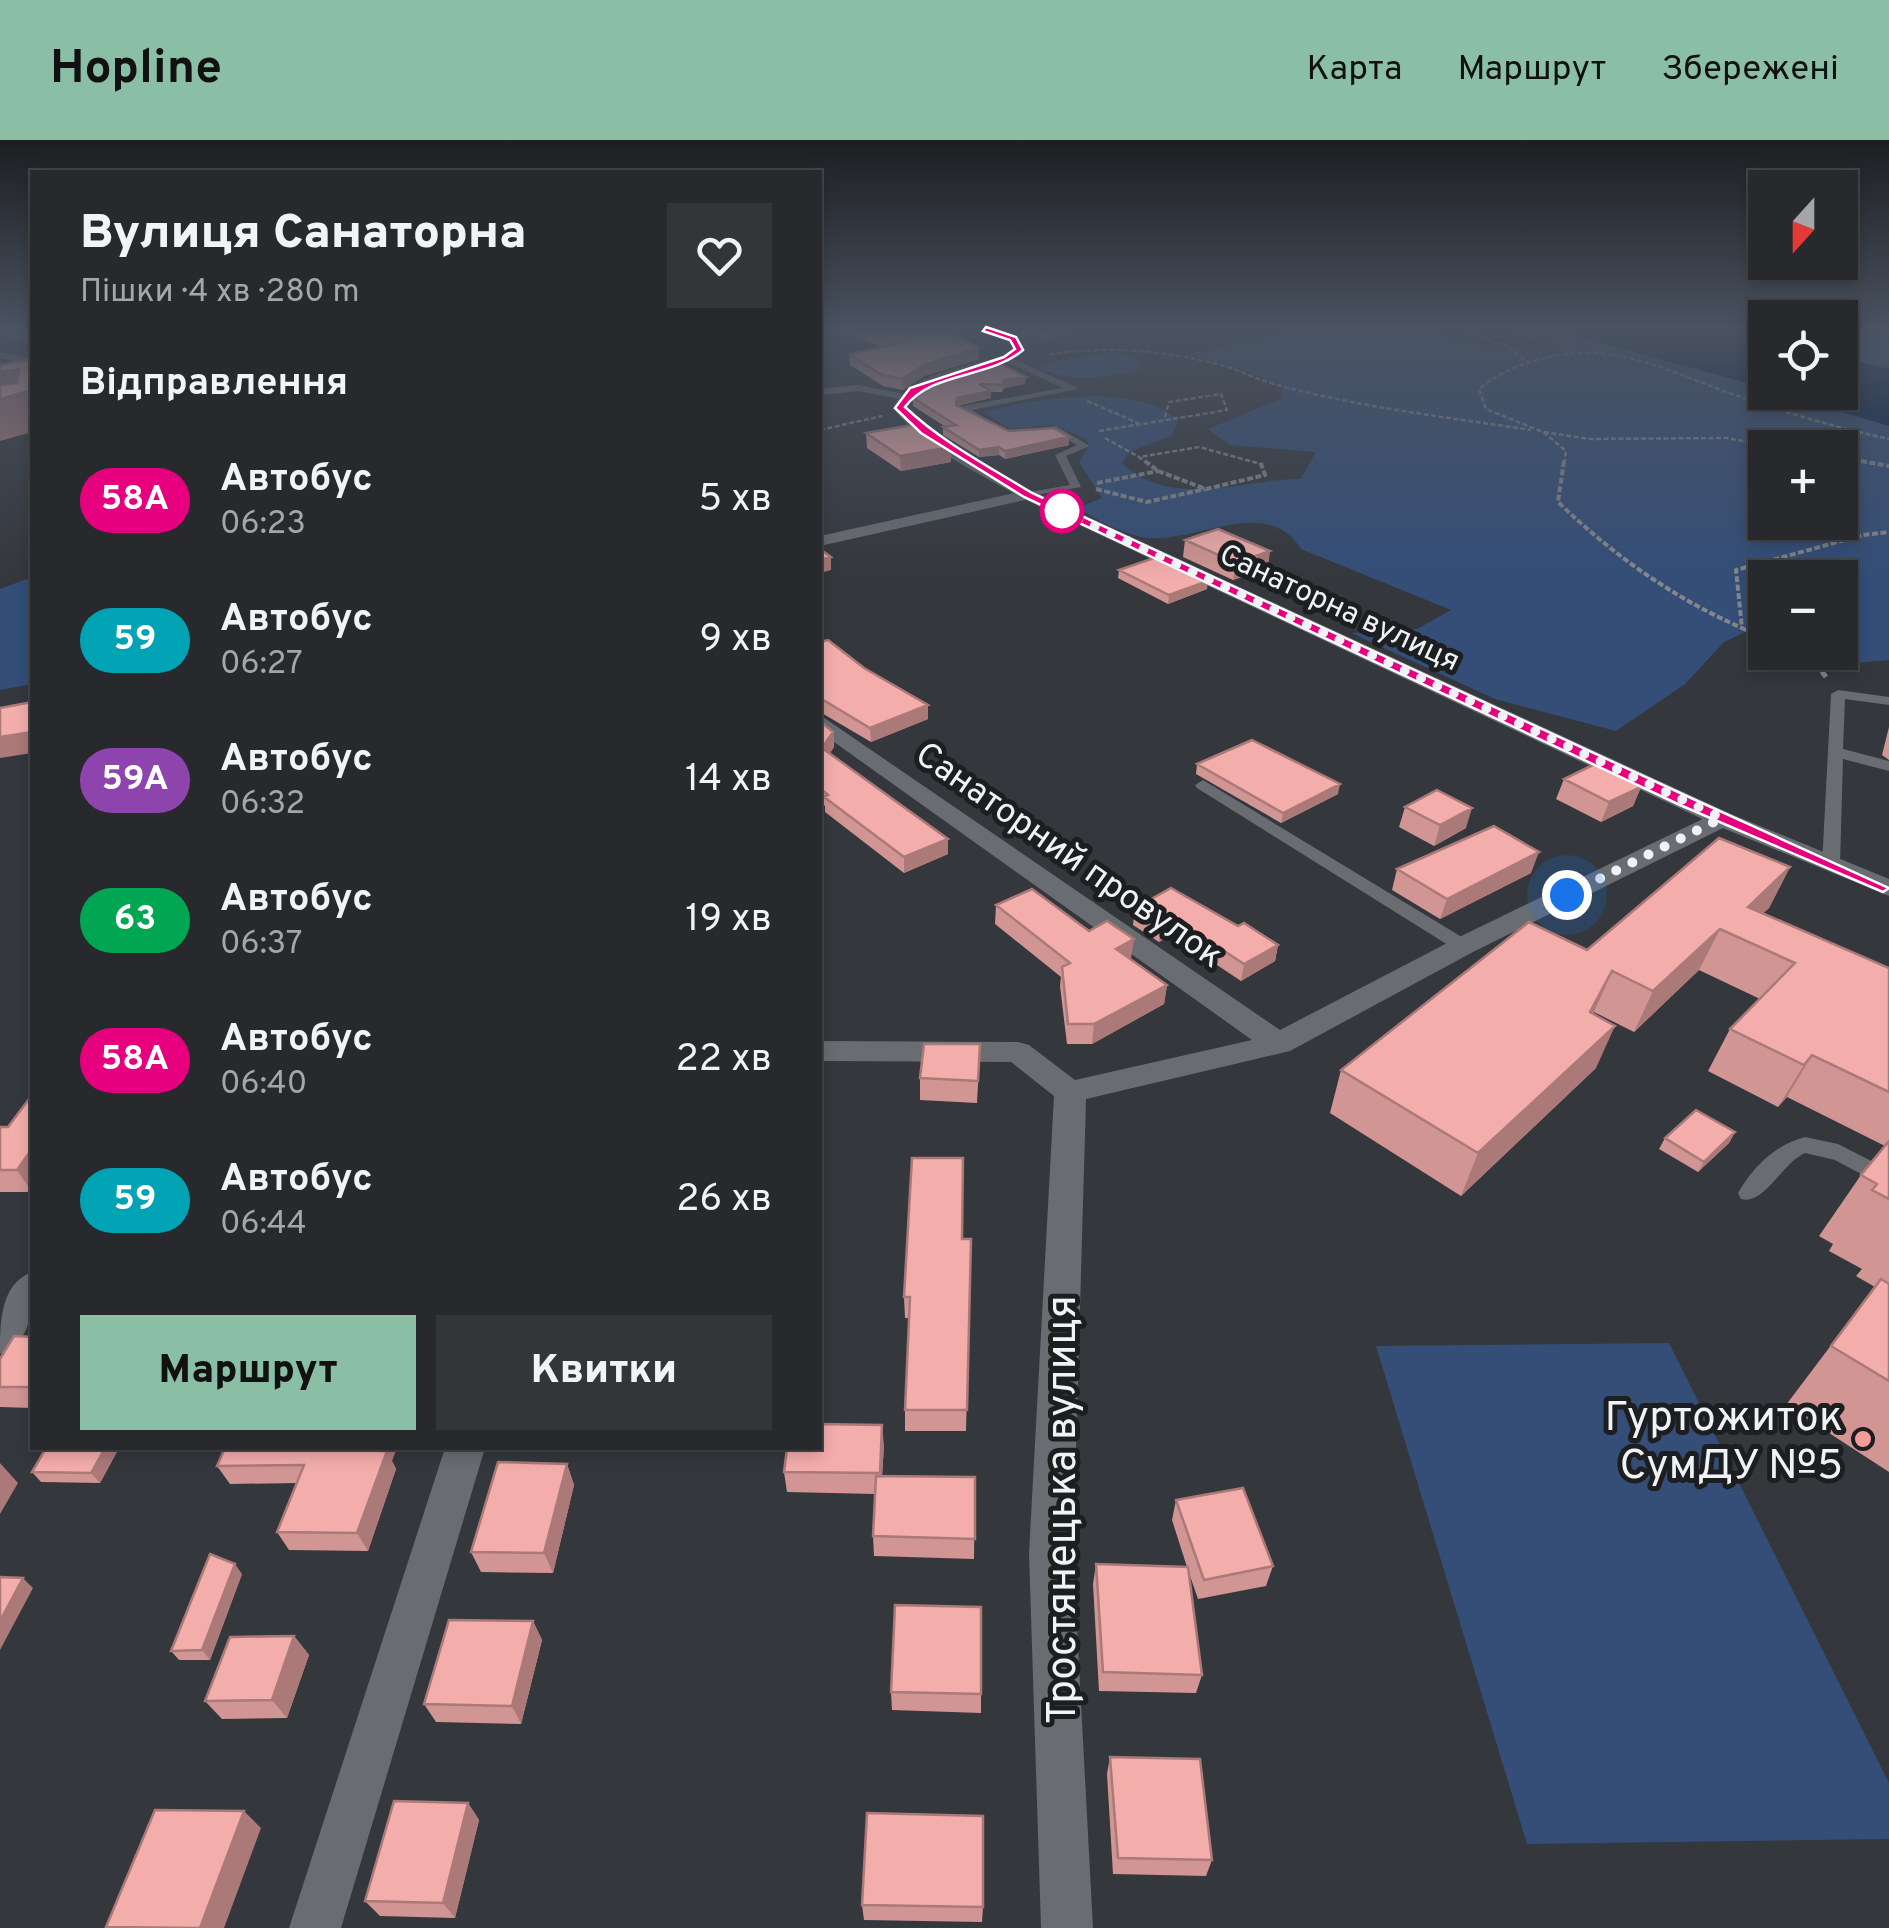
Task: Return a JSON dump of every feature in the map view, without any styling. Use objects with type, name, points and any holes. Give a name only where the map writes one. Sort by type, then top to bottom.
[{"type":"street","name":"Санаторна вулиця","points":[[910,413],[924,431],[1028,495],[1722,818],[1889,888]]},
{"type":"street","points":[[822,540],[1028,495]]},
{"type":"street","name":"Санаторний провулок","points":[[822,723],[1279,1044]]},
{"type":"street","points":[[822,1050],[1018,1052],[1070,1092],[1279,1044],[1463,946],[1722,818]]},
{"type":"street","name":"Тростянецька вулиця","points":[[1067,1928],[1051,1553],[1070,1092]]},
{"type":"street","points":[[0,1338],[30,1290]]},
{"type":"street","points":[[315,1928],[464,1450]]},
{"type":"lane","points":[[971,413],[992,426]]},
{"type":"lane","points":[[1013,433],[1056,429],[1085,446],[1060,455],[1076,487],[1028,495]]},
{"type":"lane","points":[[1831,865],[1838,694],[1889,701]]},
{"type":"lane","points":[[1836,752],[1889,766]]},
{"type":"lane","points":[[1204,785],[1463,946]]},
{"type":"lane","points":[[1749,1194],[1791,1149],[1804,1146],[1839,1154],[1889,1181]]},
{"type":"path","points":[[822,429],[876,413]]},
{"type":"path","points":[[1115,413],[1140,424]]},
{"type":"path","points":[[1164,420],[1166,413]]},
{"type":"path","points":[[1203,413],[1094,432],[1158,470],[1206,488]]},
{"type":"path","points":[[1421,413],[1589,438],[1727,438],[1748,442]]},
{"type":"path","points":[[1497,413],[1542,432],[1566,451],[1558,502],[1601,546],[1694,609],[1748,631]]},
{"type":"path","points":[[1798,413],[1889,439]]},
{"type":"path","points":[[1139,457],[1199,447],[1260,461],[1265,476],[1147,502],[1084,486],[1158,470]]},
{"type":"path","points":[[1858,461],[1889,466]]},
{"type":"path","points":[[1742,628],[1736,570],[1862,535],[1889,532]]},
{"type":"path","points":[[1821,670],[1838,694]]},
{"type":"shaded area","points":[[985,413],[1168,413],[1178,420],[1172,435],[1130,452],[1122,463],[1142,477],[1185,489],[1301,479],[1316,452],[1230,445],[1208,429],[1246,413],[1847,413],[1889,426],[1889,660],[1858,663],[1858,560],[1748,560],[1748,631],[1724,642],[1685,684],[1616,731],[1495,699],[1351,633],[1417,629],[1451,610],[1301,549],[1286,533],[1268,524],[1227,525],[1161,538],[1116,529],[1078,508],[1102,498],[1079,462],[1089,446],[1086,439],[1054,425],[1010,429]]},
{"type":"shaded area","points":[[1847,413],[1889,413],[1889,426]]},
{"type":"shaded area","points":[[30,578],[30,684],[0,690],[0,589]]},
{"type":"shaded area","points":[[1669,1343],[1889,1783],[1889,1839],[1527,1844],[1376,1346]]},
{"type":"building","points":[[938,413],[973,413],[1009,431],[1054,428],[1069,437],[1005,451],[999,447],[979,450],[943,427],[956,425]]},
{"type":"building","points":[[918,424],[951,447],[900,456],[866,433]]},
{"type":"building","points":[[1218,529],[1270,551],[1236,563],[1185,540]]},
{"type":"building","points":[[1157,557],[1208,581],[1169,595],[1119,570]]},
{"type":"building","points":[[828,640],[864,668],[928,705],[870,728],[822,699],[822,642]]},
{"type":"building","points":[[30,702],[30,732],[0,737],[0,708]]},
{"type":"building","points":[[822,723],[833,732],[822,748]]},
{"type":"building","points":[[1252,740],[1340,784],[1283,813],[1197,764]]},
{"type":"building","points":[[822,748],[948,839],[904,857],[824,797],[828,795],[822,790]]},
{"type":"building","points":[[1595,764],[1641,787],[1609,802],[1564,779]]},
{"type":"building","points":[[1437,790],[1472,808],[1440,825],[1405,807]]},
{"type":"building","points":[[1494,826],[1539,852],[1447,899],[1397,869]]},
{"type":"building","points":[[1719,838],[1790,867],[1748,907],[1889,968],[1889,1092],[1812,1055],[1804,1065],[1730,1029],[1795,963],[1720,929],[1653,991],[1612,971],[1590,1012],[1615,1026],[1478,1153],[1341,1070],[1529,922],[1587,950]]},
{"type":"building","points":[[1171,888],[1238,926],[1244,923],[1278,945],[1244,964],[1174,918],[1161,926],[1135,908]]},
{"type":"building","points":[[1032,889],[1089,931],[1107,921],[1134,939],[1116,949],[1167,985],[1094,1024],[1068,1024],[1062,967],[1070,963],[996,905]]},
{"type":"building","points":[[924,1044],[980,1044],[978,1081],[920,1078]]},
{"type":"building","points":[[30,1098],[30,1152],[17,1170],[0,1170],[0,1127],[8,1127]]},
{"type":"building","points":[[1696,1110],[1735,1132],[1704,1162],[1665,1138]]},
{"type":"building","points":[[1889,1141],[1889,1199],[1872,1190],[1877,1184],[1861,1175]]},
{"type":"building","points":[[912,1158],[963,1158],[962,1239],[971,1239],[967,1410],[905,1410],[910,1297],[904,1297]]},
{"type":"building","points":[[1881,1279],[1889,1284],[1889,1381],[1831,1346]]},
{"type":"building","points":[[14,1336],[30,1337],[30,1387],[0,1387],[0,1359]]},
{"type":"building","points":[[822,1424],[882,1425],[880,1473],[784,1472],[787,1450],[822,1450]]},
{"type":"building","points":[[45,1450],[104,1450],[91,1473],[32,1472]]},
{"type":"building","points":[[224,1450],[387,1451],[357,1533],[277,1532],[304,1465],[217,1466]]},
{"type":"building","points":[[498,1462],[567,1464],[544,1553],[471,1552]]},
{"type":"building","points":[[876,1476],[975,1477],[975,1539],[873,1536]]},
{"type":"building","points":[[1243,1488],[1273,1566],[1204,1580],[1176,1500]]},
{"type":"building","points":[[210,1554],[235,1564],[202,1650],[171,1651]]},
{"type":"building","points":[[1096,1564],[1188,1567],[1202,1675],[1103,1672]]},
{"type":"building","points":[[0,1577],[23,1578],[0,1621]]},
{"type":"building","points":[[895,1605],[981,1607],[981,1694],[891,1692]]},
{"type":"building","points":[[449,1620],[533,1621],[512,1706],[424,1704]]},
{"type":"building","points":[[294,1636],[272,1700],[205,1701],[230,1637]]},
{"type":"building","points":[[1110,1757],[1200,1759],[1212,1860],[1118,1858]]},
{"type":"building","points":[[394,1801],[468,1803],[443,1903],[365,1901]]},
{"type":"building","points":[[155,1810],[244,1811],[200,1928],[106,1927]]},
{"type":"building","points":[[867,1813],[983,1816],[983,1907],[862,1905]]},
{"type":"bus line","name":"58А","points":[[904,413],[924,431],[1028,495],[1686,802],[1889,888]]},
{"type":"place","name":"Гуртожиток СумДУ №5","points":[[1863,1439]]},
{"type":"route","points":[[1062,511],[1722,818],[1567,895]]}]
